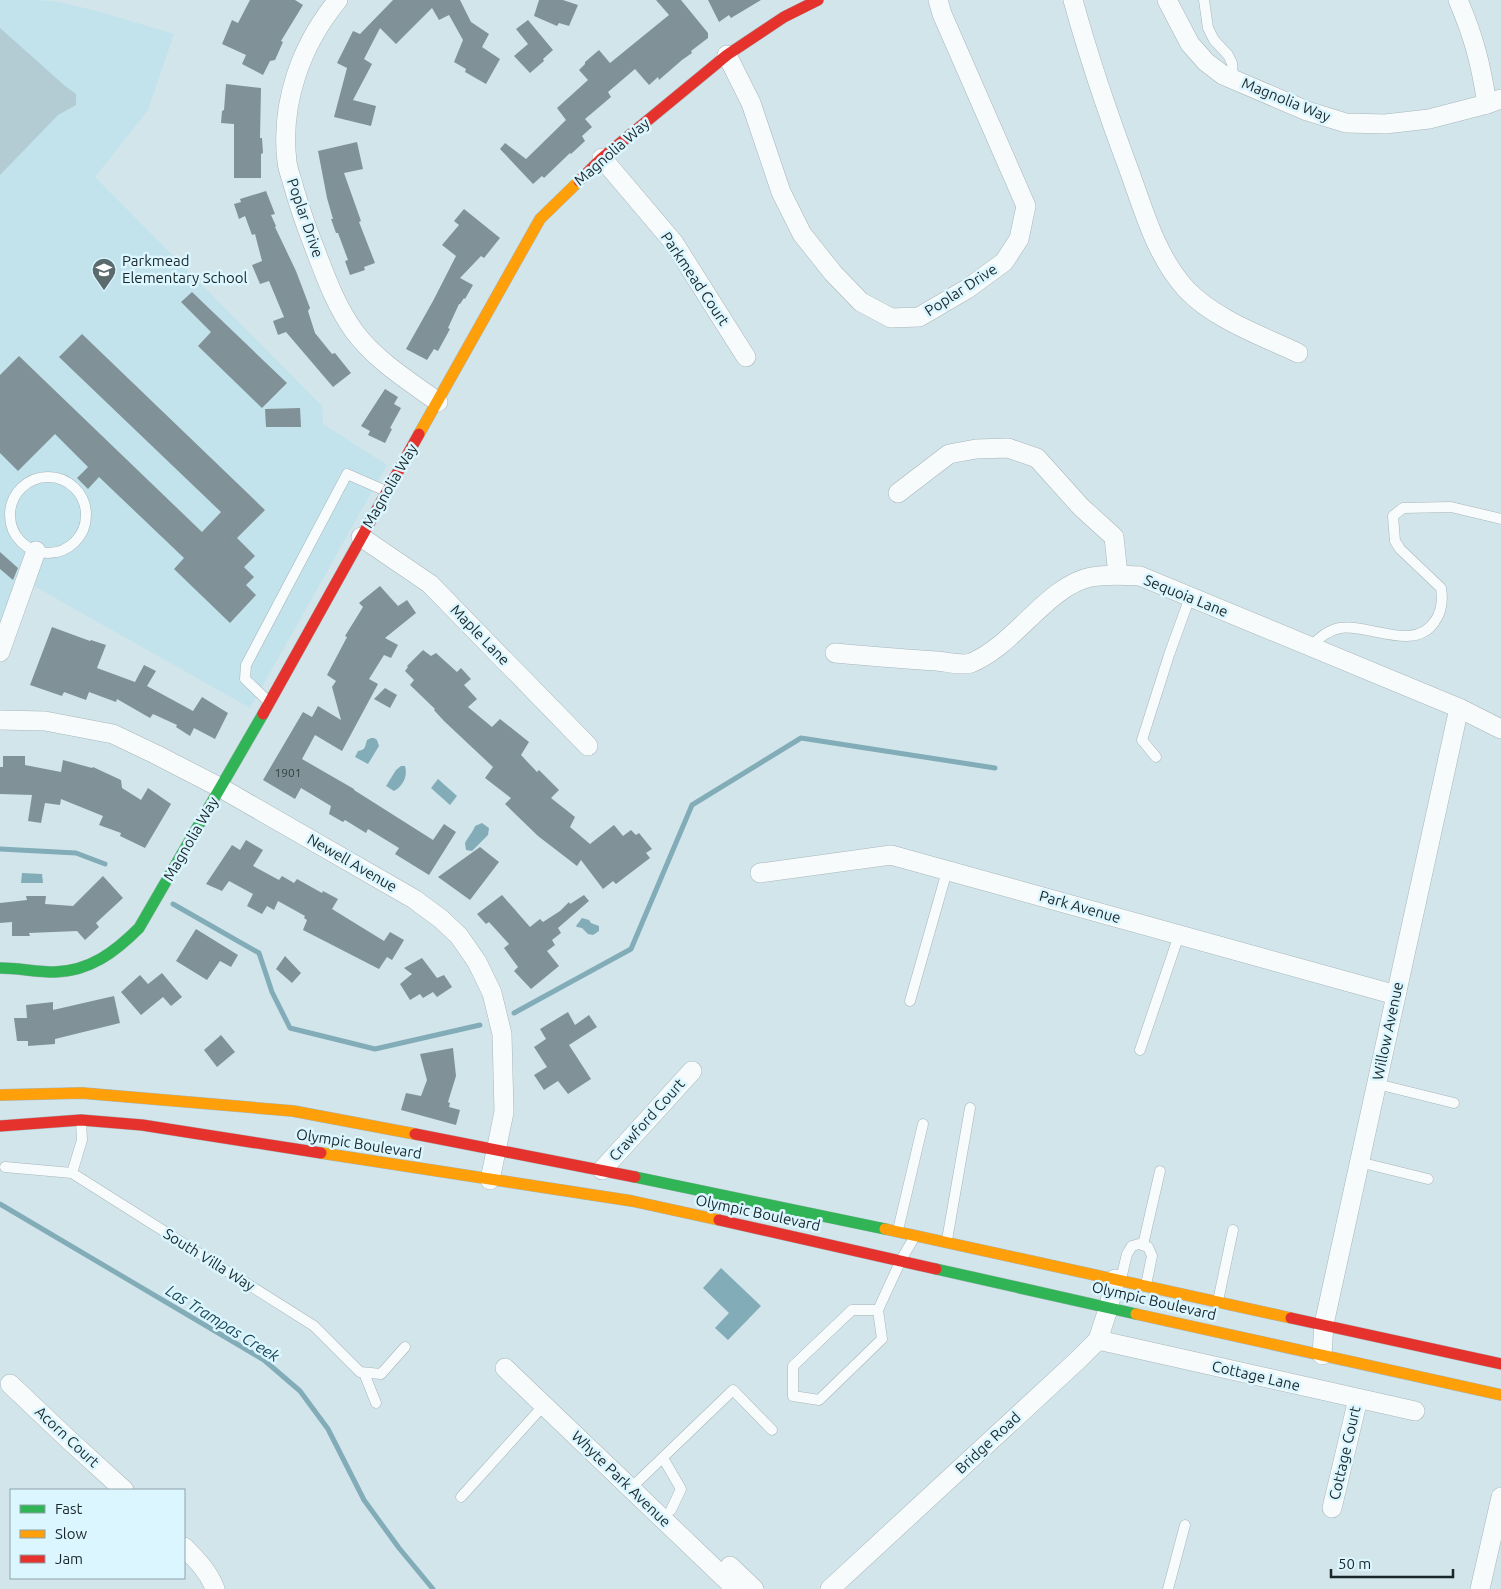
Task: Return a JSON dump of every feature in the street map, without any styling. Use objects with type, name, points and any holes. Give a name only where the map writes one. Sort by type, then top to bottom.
[{"type":"main road","name":"Magnolia Way","points":[[0,968],[55,972],[84,968],[106,958],[122,946],[139,928],[221,788],[540,219],[602,158],[727,55],[784,17],[818,0]]},
{"type":"main road","name":"Olympic Boulevard","points":[[0,1095],[81,1106],[294,1111],[602,1170],[897,1231],[1501,1364]]},
{"type":"main road","name":"Olympic Boulevard","points":[[0,1126],[81,1106],[142,1125],[490,1180],[632,1200],[1501,1395]]},
{"type":"street","name":"Poplar Drive","points":[[338,0],[309,41],[292,85],[286,126],[287,163],[303,216],[335,301],[355,332],[380,358],[438,402]]},
{"type":"street","name":"Poplar Drive","points":[[727,55],[751,103],[781,192],[802,234],[833,273],[861,302],[891,318],[919,317],[967,289],[1004,262],[1019,239],[1026,206],[942,14],[938,0]]},
{"type":"street","points":[[1073,0],[1110,120],[1152,235],[1162,254],[1186,289],[1201,302],[1228,319],[1298,353]]},
{"type":"street","name":"Magnolia Way","points":[[1167,0],[1190,44],[1206,62],[1224,74],[1307,112],[1346,123],[1385,124],[1430,119],[1494,101]]},
{"type":"street","points":[[1458,0],[1469,26],[1494,101]]},
{"type":"street","name":"Parkmead Court","points":[[602,158],[674,243],[746,357]]},
{"type":"street","points":[[898,493],[949,454],[976,449],[1008,448],[1037,458],[1081,507],[1114,537],[1118,575]]},
{"type":"street","name":"Maple Lane","points":[[361,537],[430,584],[588,746]]},
{"type":"street","points":[[0,652],[36,551]]},
{"type":"street","name":"Sequoia Lane","points":[[835,654],[969,664],[991,652],[1046,603],[1070,585],[1090,577],[1140,576],[1459,708],[1501,729]]},
{"type":"street","name":"Willow Avenue","points":[[1322,1355],[1324,1324],[1459,708]]},
{"type":"street","name":"Newell Avenue","points":[[0,720],[45,721],[113,734],[157,754],[221,788],[414,899],[441,919],[459,936],[477,962],[492,993],[502,1034],[504,1112],[490,1180]]},
{"type":"street","name":"Park Avenue","points":[[760,873],[891,855],[1396,995]]},
{"type":"street","name":"Crawford Court","points":[[602,1170],[692,1071]]},
{"type":"street","name":"Bridge Road","points":[[830,1589],[1098,1340],[1118,1279]]},
{"type":"street","name":"Cottage Lane","points":[[1098,1340],[1415,1411]]},
{"type":"street","name":"Whyte Park Avenue","points":[[505,1368],[631,1488],[664,1511],[736,1589]]},
{"type":"street","name":"Acorn Court","points":[[10,1384],[123,1489]]},
{"type":"street","name":"Cottage Court","points":[[1332,1508],[1358,1399]]},
{"type":"street","points":[[1480,1589],[1501,1497]]},
{"type":"street","points":[[664,1511],[754,1589]]},
{"type":"street","points":[[185,1548],[205,1569],[215,1589]]},
{"type":"lane","points":[[1204,0],[1208,28],[1214,40],[1228,55],[1232,63],[1233,78]]},
{"type":"lane","points":[[269,702],[245,679],[246,665],[347,474],[387,491]]},
{"type":"lane","points":[[51,477],[64,481],[74,487],[81,497],[85,508],[86,520],[82,531],[75,541],[66,548],[54,552],[36,551],[26,546],[13,530],[10,518],[11,504],[17,493],[26,484],[38,478],[51,477]]},
{"type":"lane","points":[[1311,647],[1317,640],[1339,628],[1360,629],[1398,636],[1422,632],[1429,629],[1435,621],[1442,606],[1441,588],[1400,549],[1395,540],[1393,516],[1403,508],[1451,508],[1501,518]]},
{"type":"lane","points":[[1156,758],[1142,740],[1190,597]]},
{"type":"lane","points":[[910,1001],[947,871]]},
{"type":"lane","points":[[1140,1050],[1179,935]]},
{"type":"lane","points":[[1377,1084],[1454,1103]]},
{"type":"lane","points":[[5,1167],[72,1173],[82,1140],[81,1106]]},
{"type":"lane","points":[[946,1242],[970,1108]]},
{"type":"lane","points":[[897,1231],[923,1124]]},
{"type":"lane","points":[[1359,1162],[1428,1178]]},
{"type":"lane","points":[[1142,1245],[1160,1171]]},
{"type":"lane","name":"South Villa Way","points":[[72,1173],[314,1326],[360,1372],[364,1373]]},
{"type":"lane","points":[[1218,1301],[1233,1230]]},
{"type":"lane","points":[[878,1310],[852,1310],[794,1366],[793,1396],[819,1400],[882,1339],[878,1310],[901,1260],[916,1235]]},
{"type":"lane","points":[[1118,1279],[1127,1254],[1132,1246],[1139,1244],[1148,1247],[1152,1256],[1146,1285]]},
{"type":"lane","points":[[376,1404],[364,1373],[381,1374],[405,1348]]},
{"type":"lane","points":[[631,1488],[734,1390],[772,1430]]},
{"type":"lane","points":[[461,1497],[544,1405]]},
{"type":"lane","points":[[663,1458],[681,1489],[664,1511]]},
{"type":"lane","points":[[1168,1589],[1185,1525]]},
{"type":"shaded area","name":"Parkmead Elementary School","points":[[0,0],[58,2],[93,10],[174,34],[148,110],[95,177],[322,406],[323,424],[387,465],[250,708],[18,577],[0,622]]},
{"type":"shaded area","points":[[0,28],[76,94],[76,105],[58,115],[0,175]]},
{"type":"shaded area","points":[[371,738],[377,740],[379,746],[368,764],[355,757],[358,751],[365,747],[367,740]]},
{"type":"shaded area","points":[[401,766],[405,766],[405,777],[402,784],[394,791],[386,786],[396,770]]},
{"type":"shaded area","points":[[438,779],[457,796],[450,805],[431,788]]},
{"type":"shaded area","points":[[482,823],[489,828],[488,835],[472,851],[466,850],[466,841],[475,826]]},
{"type":"shaded area","points":[[22,873],[42,874],[43,883],[21,883]]},
{"type":"shaded area","points":[[582,918],[599,926],[599,931],[593,935],[577,927]]},
{"type":"shaded area","points":[[721,1268],[761,1306],[728,1340],[715,1328],[729,1313],[703,1288]]},
{"type":"building","points":[[250,0],[295,0],[303,5],[281,41],[283,42],[275,60],[270,61],[263,75],[242,64],[246,55],[222,44],[232,20],[238,23]]},
{"type":"building","points":[[393,0],[460,0],[471,22],[489,34],[482,47],[500,59],[486,84],[465,72],[466,69],[454,62],[463,40],[449,15],[439,20],[432,8],[396,44],[380,28],[364,59],[372,64],[353,100],[376,106],[371,126],[334,117],[347,68],[337,63],[353,31],[360,34]]},
{"type":"building","points":[[539,0],[563,0],[578,5],[569,26],[559,23],[557,26],[534,16]]},
{"type":"building","points":[[656,0],[681,0],[708,33],[708,38],[659,80],[658,77],[649,85],[635,69],[608,92],[611,97],[585,119],[592,127],[582,136],[585,141],[544,178],[542,176],[533,184],[500,149],[505,143],[526,159],[566,120],[557,108],[588,80],[579,70],[585,62],[599,50],[610,63],[669,15]]},
{"type":"building","points":[[708,0],[761,0],[731,18],[729,15],[719,22]]},
{"type":"building","points":[[528,20],[553,50],[530,73],[514,56],[528,44],[516,29]]},
{"type":"building","points":[[226,84],[261,88],[260,138],[262,138],[263,153],[261,154],[261,178],[234,178],[234,124],[221,123]]},
{"type":"building","points":[[357,142],[363,169],[344,173],[361,221],[359,222],[375,263],[364,267],[365,270],[350,275],[345,261],[348,260],[331,219],[333,219],[318,151]]},
{"type":"building","points":[[266,191],[275,214],[271,215],[275,227],[296,271],[310,308],[308,311],[315,333],[351,373],[333,387],[286,332],[278,335],[273,321],[284,317],[269,281],[260,284],[252,265],[262,261],[255,234],[252,235],[245,216],[239,219],[234,204],[241,202],[240,199]]},
{"type":"building","points":[[464,209],[500,238],[484,258],[481,256],[460,278],[473,285],[465,299],[459,304],[448,328],[450,329],[438,351],[434,349],[427,360],[406,349],[456,256],[442,245],[459,225],[454,221]]},
{"type":"building","points":[[192,292],[287,383],[262,408],[198,346],[211,332],[181,302]]},
{"type":"building","points":[[82,334],[265,510],[237,538],[255,556],[244,567],[254,577],[246,585],[256,595],[230,623],[174,569],[184,558],[99,477],[88,489],[77,478],[88,467],[55,434],[18,471],[0,453],[0,375],[19,356],[202,532],[221,512],[59,357]]},
{"type":"building","points":[[385,389],[398,397],[394,404],[401,408],[390,428],[392,429],[385,443],[368,435],[370,431],[361,426]]},
{"type":"building","points":[[300,408],[301,427],[266,427],[265,409]]},
{"type":"building","points":[[0,552],[18,568],[13,580],[0,569]]},
{"type":"building","points":[[380,586],[398,606],[407,600],[416,613],[385,638],[398,645],[391,658],[384,655],[369,679],[378,684],[342,751],[315,735],[302,759],[354,789],[433,840],[444,824],[456,832],[429,875],[395,854],[399,848],[368,829],[366,833],[345,820],[343,822],[329,814],[331,806],[301,788],[295,799],[263,780],[303,712],[312,717],[318,706],[341,720],[332,687],[336,681],[327,675],[347,637],[345,636],[363,607],[359,603]]},
{"type":"building","points":[[52,627],[106,645],[97,668],[135,682],[144,665],[156,671],[147,686],[193,711],[202,697],[228,713],[215,739],[194,728],[190,736],[176,727],[177,725],[153,714],[150,718],[117,699],[116,702],[89,692],[86,700],[64,692],[62,696],[30,685]]},
{"type":"building","points":[[423,650],[431,656],[436,653],[457,672],[461,668],[471,679],[464,685],[477,699],[468,707],[492,727],[500,719],[529,742],[521,755],[537,772],[539,770],[559,790],[551,798],[575,817],[570,827],[590,844],[614,825],[623,836],[631,830],[636,835],[639,833],[652,849],[646,853],[650,858],[616,884],[613,881],[603,889],[581,860],[577,866],[538,836],[505,804],[511,798],[485,778],[493,767],[444,721],[435,709],[410,685],[414,680],[405,671],[407,666]]},
{"type":"building","points":[[385,688],[397,695],[390,708],[374,699]]},
{"type":"building","points":[[3,756],[25,756],[25,765],[61,772],[63,760],[93,767],[121,780],[122,788],[141,800],[148,788],[171,804],[145,848],[120,836],[121,833],[99,825],[103,816],[61,799],[60,805],[45,803],[41,823],[28,821],[32,795],[0,794],[0,767],[3,767]]},
{"type":"building","points":[[246,840],[263,850],[253,866],[279,880],[282,876],[294,883],[297,879],[322,893],[323,891],[338,899],[332,909],[384,941],[390,932],[404,940],[392,960],[387,957],[379,969],[303,930],[307,920],[304,918],[305,916],[278,901],[274,910],[267,906],[262,914],[247,906],[253,894],[229,881],[222,891],[206,884],[232,845],[240,850]]},
{"type":"building","points":[[480,847],[499,862],[470,900],[438,877]]},
{"type":"building","points":[[103,876],[123,898],[96,923],[99,927],[85,940],[77,931],[29,933],[30,936],[12,936],[12,922],[0,923],[0,903],[27,900],[26,896],[46,896],[45,904],[73,906]]},
{"type":"building","points":[[502,895],[530,927],[540,919],[543,922],[560,911],[569,902],[570,904],[584,895],[589,901],[558,928],[561,933],[552,940],[555,945],[547,951],[559,966],[531,989],[514,971],[518,967],[504,948],[509,944],[489,922],[486,924],[477,914]]},
{"type":"building","points":[[196,929],[238,955],[231,967],[220,961],[207,980],[176,961]]},
{"type":"building","points":[[285,956],[301,973],[292,983],[276,969]]},
{"type":"building","points":[[422,958],[437,978],[444,975],[452,987],[437,997],[433,992],[423,998],[420,994],[410,1000],[400,984],[412,974],[404,968]]},
{"type":"building","points":[[162,973],[182,997],[171,1006],[163,997],[141,1015],[121,992],[140,975],[148,984]]},
{"type":"building","points":[[114,996],[120,1023],[55,1039],[55,1044],[28,1046],[28,1041],[17,1041],[14,1018],[27,1018],[26,1005],[53,1002],[53,1010]]},
{"type":"building","points":[[568,1012],[575,1025],[589,1015],[597,1027],[569,1045],[591,1079],[568,1094],[558,1081],[544,1090],[534,1075],[547,1067],[534,1047],[546,1039],[540,1029]]},
{"type":"building","points":[[221,1035],[235,1052],[217,1067],[204,1050]]},
{"type":"building","points":[[453,1048],[456,1076],[448,1102],[450,1103],[449,1107],[460,1110],[456,1125],[401,1110],[406,1093],[421,1096],[427,1080],[420,1054]]},
{"type":"waterway","points":[[514,1013],[631,949],[692,805],[801,738],[995,768]]},
{"type":"waterway","points":[[0,849],[76,853],[105,864]]},
{"type":"waterway","points":[[173,904],[259,953],[272,992],[290,1028],[375,1049],[480,1025]]},
{"type":"waterway","name":"Las Trampas Creek","points":[[0,1204],[264,1360],[300,1391],[328,1429],[364,1500],[399,1548],[433,1589]]},
{"type":"traffic: fast","points":[[0,968],[55,972],[80,968],[101,959],[121,945],[139,928],[263,714]]},
{"type":"traffic: fast","points":[[635,1177],[885,1229]]},
{"type":"traffic: fast","points":[[936,1269],[1136,1314]]},
{"type":"traffic: slow","points":[[419,434],[540,219],[579,181]]},
{"type":"traffic: slow","points":[[0,1095],[82,1093],[293,1111],[415,1134]]},
{"type":"traffic: slow","points":[[321,1153],[632,1201],[719,1220]]},
{"type":"traffic: slow","points":[[885,1229],[1291,1318]]},
{"type":"traffic: slow","points":[[1136,1314],[1501,1395]]},
{"type":"traffic: jam","points":[[579,181],[602,158],[727,55],[784,17],[818,0]]},
{"type":"traffic: jam","points":[[263,714],[419,434]]},
{"type":"traffic: jam","points":[[0,1126],[81,1120],[142,1125],[321,1153]]},
{"type":"traffic: jam","points":[[415,1134],[635,1177]]},
{"type":"traffic: jam","points":[[719,1220],[936,1269]]},
{"type":"traffic: jam","points":[[1291,1318],[1501,1364]]},
{"type":"place","name":"Parkmead Elementary School","points":[[104,291]]}]
